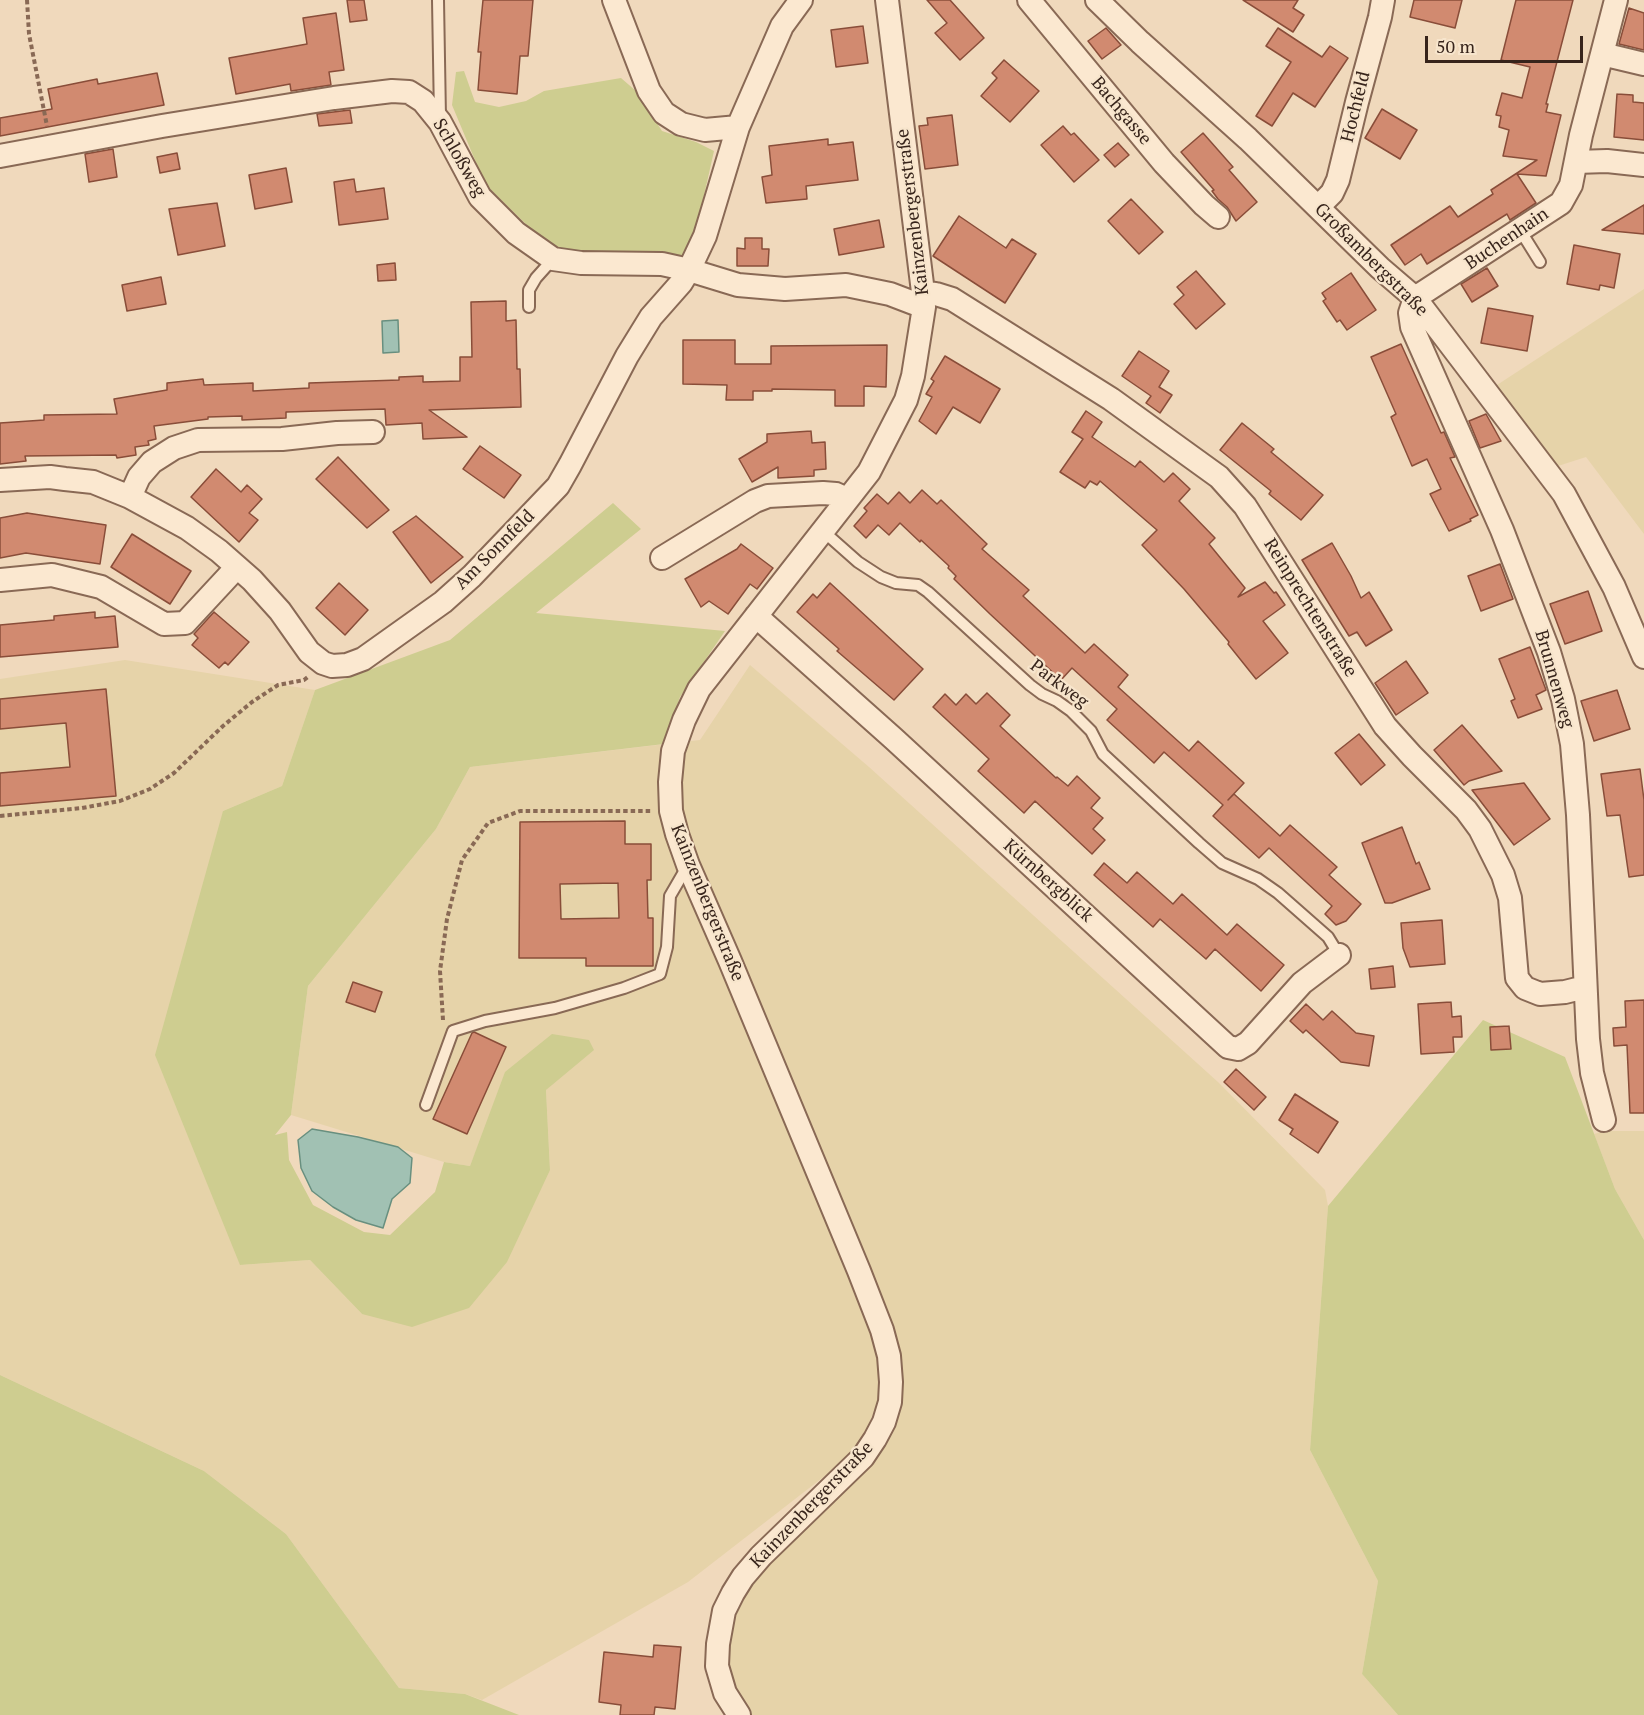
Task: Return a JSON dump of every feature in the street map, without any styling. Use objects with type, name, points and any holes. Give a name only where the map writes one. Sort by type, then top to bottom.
[{"type":"street","points":[[614,0],[649,91],[664,113],[681,124],[705,130],[738,127]]},
{"type":"street","points":[[553,260],[580,263],[662,264],[689,270],[705,236],[738,127],[782,26],[801,0]]},
{"type":"street","name":"Kainzenbergerstraße","points":[[740,1715],[725,1693],[717,1666],[724,1611],[743,1577],[761,1556],[863,1457],[884,1422],[890,1402],[891,1382],[889,1356],[882,1330],[863,1281],[688,865],[671,811],[670,782],[673,751],[684,720],[699,689],[869,472],[906,399],[918,352],[924,300],[887,0]]},
{"type":"street","name":"Bachgasse","points":[[1029,0],[1164,163],[1204,206],[1218,217]]},
{"type":"street","name":"Großambergstraße","points":[[1097,0],[1248,140],[1380,268],[1415,298],[1564,494],[1614,587],[1644,657]]},
{"type":"street","name":"Hochfeld","points":[[1317,207],[1332,193],[1338,180],[1383,0]]},
{"type":"street","name":"Buchenhain","points":[[1415,298],[1561,203],[1571,185],[1581,135],[1616,0]]},
{"type":"street","points":[[1602,54],[1644,64]]},
{"type":"street","name":"Schloßweg","points":[[0,156],[263,110],[392,91],[409,92],[423,101],[440,122],[480,197],[516,233],[553,260]]},
{"type":"street","points":[[1576,162],[1606,161],[1644,165]]},
{"type":"street","name":"Reinprechtenstraße","points":[[689,270],[738,285],[785,289],[846,285],[924,300],[936,294],[952,299],[1111,399],[1219,477],[1245,506],[1385,726],[1466,810],[1480,829],[1503,874],[1510,898],[1517,978],[1525,988],[1540,994],[1565,992],[1585,987]]},
{"type":"street","name":"Am Sonnfeld","points":[[323,663],[332,666],[347,665],[363,659],[443,602],[472,576],[558,486],[627,356],[651,317],[681,283],[689,270]]},
{"type":"street","name":"Brunnenweg","points":[[1415,298],[1410,313],[1412,327],[1502,530],[1549,652],[1563,699],[1572,744],[1578,815],[1588,1039],[1604,1120]]},
{"type":"street","points":[[130,497],[139,477],[152,462],[174,448],[198,440],[282,439],[373,432]]},
{"type":"street","points":[[0,480],[50,477],[93,482],[130,497],[187,528],[252,580],[309,652],[323,663]]},
{"type":"street","points":[[662,558],[755,501],[768,496],[823,492],[848,499]]},
{"type":"street","points":[[0,580],[52,575],[100,587],[164,624],[185,623],[237,567]]},
{"type":"street","name":"Kürnbergblick","points":[[756,616],[894,739],[1228,1047],[1238,1049],[1248,1043],[1302,983],[1339,954]]},
{"type":"lane","points":[[438,0],[440,122]]},
{"type":"lane","points":[[1520,230],[1540,262]]},
{"type":"lane","points":[[529,307],[529,290],[536,278],[553,260]]},
{"type":"lane","name":"Parkweg","points":[[824,531],[858,562],[881,577],[896,583],[918,585],[928,592],[1030,685],[1071,711],[1090,731],[1103,754],[1199,843],[1222,862],[1258,879],[1278,893],[1328,937],[1339,954]]},
{"type":"lane","points":[[426,1105],[453,1031],[485,1021],[567,1004],[624,988],[660,974],[667,947],[670,896],[688,865]]},
{"type":"path","points":[[27,0],[29,34],[51,146]]},
{"type":"path","points":[[0,816],[82,808],[120,801],[150,789],[174,774],[223,726],[252,702],[278,685],[304,680],[323,663]]},
{"type":"path","points":[[453,1031],[441,1018],[440,971],[447,919],[462,860],[488,823],[520,811],[671,811]]},
{"type":"shaded area","points":[[464,71],[475,102],[499,107],[526,101],[544,91],[621,78],[636,91],[662,131],[696,142],[714,151],[698,222],[682,258],[584,254],[558,249],[541,239],[485,184],[452,105],[456,72]]},
{"type":"shaded area","points":[[1644,289],[1644,534],[1586,457],[1558,466],[1497,385]]},
{"type":"shaded area","points":[[398,320],[399,352],[383,353],[382,321]]},
{"type":"shaded area","points":[[613,503],[641,529],[536,613],[725,631],[680,697],[664,744],[470,767],[436,829],[308,986],[291,1115],[275,1135],[287,1132],[289,1160],[313,1205],[364,1232],[390,1235],[435,1192],[444,1162],[470,1166],[505,1072],[552,1034],[589,1040],[594,1050],[546,1090],[550,1170],[507,1262],[469,1308],[412,1327],[362,1314],[310,1260],[240,1265],[155,1055],[223,811],[282,786],[315,690],[450,640]]},
{"type":"shaded area","points":[[125,660],[315,690],[282,786],[223,811],[240,1265],[310,1260],[362,1314],[550,1170],[546,1090],[589,1040],[478,1146],[470,1166],[444,1162],[291,1115],[308,986],[436,829],[470,767],[700,740],[750,665],[869,767],[1218,1082],[1325,1190],[1328,1206],[1310,1450],[1378,1581],[1362,1674],[1398,1715],[747,1715],[728,1676],[724,1638],[747,1582],[870,1456],[898,1374],[812,1185],[880,1360],[879,1400],[857,1451],[688,1582],[482,1700],[465,1694],[399,1688],[286,1534],[204,1471],[0,1375],[0,679]]},
{"type":"shaded area","points":[[1483,1020],[1565,1057],[1615,1189],[1644,1240],[1644,1715],[1398,1715],[1362,1674],[1378,1581],[1310,1450],[1328,1206]]},
{"type":"shaded area","points":[[312,1129],[398,1147],[412,1158],[410,1183],[392,1199],[383,1228],[356,1220],[333,1207],[312,1191],[301,1168],[298,1140]]},
{"type":"shaded area","points":[[1604,1131],[1644,1131],[1644,1240],[1615,1189],[1594,1134]]},
{"type":"shaded area","points":[[0,1375],[204,1471],[286,1534],[399,1688],[465,1694],[519,1715],[0,1715]]},
{"type":"building","points":[[347,0],[364,0],[367,20],[350,22]]},
{"type":"building","points":[[483,0],[533,0],[528,56],[520,56],[517,94],[478,90],[481,52],[478,52]]},
{"type":"building","points":[[927,0],[950,0],[984,38],[960,60],[935,33],[947,23]]},
{"type":"building","points":[[1243,0],[1298,0],[1293,8],[1304,15],[1293,32]]},
{"type":"building","points":[[1414,0],[1462,0],[1455,28],[1410,17]]},
{"type":"building","points":[[1516,0],[1573,0],[1546,104],[1548,104],[1546,112],[1561,115],[1546,176],[1517,174],[1536,203],[1510,220],[1507,214],[1427,264],[1421,254],[1405,265],[1391,245],[1450,206],[1458,217],[1493,194],[1491,190],[1537,160],[1503,156],[1509,130],[1499,127],[1501,116],[1496,115],[1502,93],[1522,98],[1530,67],[1501,60]]},
{"type":"building","points":[[1629,8],[1644,13],[1644,50],[1619,44]]},
{"type":"building","points":[[336,13],[344,70],[329,72],[331,85],[291,91],[290,84],[236,94],[229,58],[307,44],[303,18]]},
{"type":"building","points":[[863,26],[868,63],[836,67],[831,30]]},
{"type":"building","points":[[1106,28],[1121,45],[1102,59],[1088,41]]},
{"type":"building","points":[[1278,28],[1322,57],[1330,46],[1348,58],[1315,107],[1293,93],[1272,126],[1256,116],[1291,62],[1266,46]]},
{"type":"building","points":[[1004,60],[1039,91],[1010,122],[981,96],[997,78],[992,73]]},
{"type":"building","points":[[157,73],[164,105],[0,136],[0,118],[52,109],[48,89],[97,79],[98,84]]},
{"type":"building","points":[[1617,94],[1633,95],[1633,102],[1644,103],[1644,140],[1614,137]]},
{"type":"building","points":[[1382,109],[1417,130],[1400,159],[1365,138]]},
{"type":"building","points":[[350,110],[352,123],[319,126],[317,114]]},
{"type":"building","points":[[952,115],[958,165],[925,169],[919,126],[928,125],[927,118]]},
{"type":"building","points":[[1063,126],[1071,135],[1074,133],[1099,160],[1074,182],[1041,145]]},
{"type":"building","points":[[1203,133],[1233,167],[1229,170],[1257,202],[1236,221],[1212,191],[1214,190],[1181,152]]},
{"type":"building","points":[[828,139],[828,145],[853,142],[858,180],[806,186],[807,199],[766,203],[762,177],[772,175],[769,146]]},
{"type":"building","points":[[1118,143],[1129,155],[1115,167],[1104,155]]},
{"type":"building","points":[[113,149],[117,177],[89,182],[85,154]]},
{"type":"building","points":[[177,153],[180,169],[160,173],[157,157]]},
{"type":"building","points":[[286,168],[292,202],[255,209],[249,175]]},
{"type":"building","points":[[354,179],[356,192],[384,188],[388,219],[339,225],[334,182]]},
{"type":"building","points":[[1131,199],[1163,232],[1139,254],[1108,221]]},
{"type":"building","points":[[217,203],[225,246],[178,255],[169,209]]},
{"type":"building","points":[[1644,205],[1644,234],[1602,230]]},
{"type":"building","points":[[959,216],[1006,248],[1012,239],[1036,254],[1005,303],[933,256]]},
{"type":"building","points":[[879,220],[884,247],[839,255],[834,229]]},
{"type":"building","points":[[745,238],[762,238],[762,249],[769,249],[768,266],[737,266],[737,248],[745,249]]},
{"type":"building","points":[[1574,245],[1620,254],[1614,288],[1600,285],[1599,290],[1567,284]]},
{"type":"building","points":[[395,263],[396,280],[378,281],[377,265]]},
{"type":"building","points":[[1487,268],[1498,286],[1472,302],[1461,284]]},
{"type":"building","points":[[1196,271],[1225,304],[1196,329],[1174,304],[1184,295],[1177,287]]},
{"type":"building","points":[[1351,273],[1376,310],[1347,330],[1340,320],[1337,322],[1323,301],[1326,299],[1322,293]]},
{"type":"building","points":[[161,277],[166,304],[127,311],[122,285]]},
{"type":"building","points":[[506,301],[506,321],[516,320],[517,369],[520,369],[521,407],[429,410],[467,437],[423,439],[422,423],[386,425],[385,409],[286,412],[286,418],[242,420],[242,416],[208,417],[208,419],[154,426],[156,439],[148,441],[149,445],[135,447],[136,455],[117,458],[116,455],[25,456],[26,461],[0,464],[0,423],[44,420],[44,415],[117,414],[114,399],[167,390],[167,383],[203,379],[204,385],[253,383],[253,391],[309,388],[309,383],[399,380],[399,377],[423,376],[423,382],[460,381],[460,357],[472,357],[471,302]]},
{"type":"building","points":[[1488,308],[1533,316],[1527,351],[1481,343]]},
{"type":"building","points":[[683,340],[735,340],[735,364],[771,364],[771,346],[887,345],[886,387],[864,386],[864,406],[835,406],[835,390],[772,389],[772,391],[753,391],[753,400],[726,400],[727,385],[683,384]]},
{"type":"building","points":[[1401,344],[1441,433],[1444,432],[1455,457],[1450,458],[1478,515],[1470,519],[1471,521],[1449,531],[1430,494],[1441,489],[1427,459],[1412,466],[1391,417],[1396,414],[1371,357]]},
{"type":"building","points":[[1139,351],[1169,371],[1159,387],[1172,395],[1160,413],[1146,403],[1151,396],[1122,376]]},
{"type":"building","points":[[945,356],[1000,389],[980,423],[953,407],[936,434],[919,421],[932,397],[926,394],[934,381],[931,379]]},
{"type":"building","points":[[1086,411],[1102,422],[1092,437],[1135,467],[1140,461],[1164,482],[1173,473],[1190,489],[1179,501],[1215,538],[1209,544],[1245,588],[1238,597],[1265,582],[1285,605],[1263,621],[1288,653],[1256,679],[1228,644],[1229,642],[1184,589],[1142,545],[1157,530],[1100,481],[1097,485],[1090,481],[1085,488],[1060,472],[1083,439],[1072,432]]},
{"type":"building","points":[[1486,414],[1501,441],[1480,448],[1469,421]]},
{"type":"building","points":[[1242,423],[1274,449],[1271,452],[1323,495],[1301,520],[1269,494],[1271,491],[1220,450]]},
{"type":"building","points":[[811,431],[812,443],[825,442],[826,469],[814,470],[814,476],[778,478],[778,467],[752,482],[739,459],[767,442],[767,434]]},
{"type":"building","points":[[480,446],[521,475],[504,498],[463,469]]},
{"type":"building","points":[[338,457],[389,510],[367,528],[316,479]]},
{"type":"building","points":[[216,469],[241,492],[247,485],[262,499],[249,513],[258,520],[239,542],[191,497]]},
{"type":"building","points":[[922,490],[937,504],[941,500],[987,544],[982,549],[1029,590],[1023,596],[1085,653],[1094,644],[1128,675],[1118,687],[1189,751],[1198,741],[1244,783],[1228,800],[1234,794],[1280,836],[1290,825],[1337,867],[1329,875],[1361,904],[1346,921],[1336,925],[1325,914],[1332,906],[1269,848],[1259,858],[1213,816],[1223,805],[1164,752],[1154,763],[1107,720],[1117,709],[1072,668],[1061,680],[954,579],[956,576],[948,568],[949,566],[900,523],[889,535],[878,525],[866,538],[854,526],[867,511],[864,508],[877,494],[888,504],[899,492],[910,503]]},
{"type":"building","points":[[27,513],[106,525],[100,564],[26,553],[0,558],[0,518]]},
{"type":"building","points":[[416,516],[463,557],[431,583],[393,532]]},
{"type":"building","points":[[132,534],[191,571],[170,604],[111,567]]},
{"type":"building","points":[[1332,543],[1361,598],[1369,592],[1392,630],[1366,646],[1357,632],[1349,636],[1302,560]]},
{"type":"building","points":[[741,544],[773,568],[757,589],[750,584],[728,614],[709,601],[701,607],[685,579],[737,549]]},
{"type":"building","points":[[1500,564],[1513,599],[1481,611],[1468,576]]},
{"type":"building","points":[[339,583],[368,610],[345,635],[316,608]]},
{"type":"building","points":[[830,583],[923,669],[894,700],[837,651],[839,649],[797,612],[813,594],[817,598]]},
{"type":"building","points":[[1588,591],[1602,631],[1565,644],[1550,604]]},
{"type":"building","points":[[95,612],[95,618],[115,616],[118,647],[0,657],[0,625],[54,620],[54,616]]},
{"type":"building","points":[[214,612],[249,642],[228,665],[225,662],[219,668],[192,645],[198,638],[194,634]]},
{"type":"building","points":[[1530,647],[1546,690],[1536,695],[1542,709],[1518,718],[1511,701],[1515,699],[1499,659]]},
{"type":"building","points":[[1406,661],[1428,693],[1396,715],[1375,683]]},
{"type":"building","points":[[106,689],[116,796],[0,806],[0,773],[70,767],[66,723],[0,729],[0,699]]},
{"type":"building","points":[[1617,690],[1630,729],[1594,741],[1581,701]]},
{"type":"building","points":[[987,693],[1010,715],[1000,726],[1056,778],[1068,786],[1077,776],[1100,798],[1091,808],[1103,818],[1093,829],[1105,840],[1092,854],[1035,801],[1024,813],[978,771],[989,759],[933,707],[945,694],[956,705],[966,694],[976,704]]},
{"type":"building","points":[[1462,725],[1502,771],[1469,781],[1464,785],[1434,750]]},
{"type":"building","points":[[1359,734],[1385,765],[1361,785],[1335,753]]},
{"type":"building","points":[[1640,769],[1644,800],[1644,875],[1629,877],[1620,815],[1607,816],[1601,774]]},
{"type":"building","points":[[1524,783],[1550,819],[1514,845],[1472,790]]},
{"type":"building","points":[[625,821],[625,844],[651,844],[651,880],[647,880],[648,918],[653,918],[653,966],[586,966],[586,958],[519,958],[520,822]],"holes":[[[618,883],[619,918],[561,919],[560,884]]]},
{"type":"building","points":[[1402,827],[1416,864],[1419,862],[1430,889],[1392,903],[1385,903],[1362,843]]},
{"type":"building","points":[[1104,863],[1127,883],[1137,872],[1173,904],[1182,894],[1227,935],[1237,924],[1284,965],[1261,991],[1215,949],[1206,959],[1160,919],[1153,927],[1094,875]]},
{"type":"building","points":[[1442,920],[1445,964],[1410,967],[1403,948],[1401,923]]},
{"type":"building","points":[[1393,966],[1395,987],[1371,989],[1369,969]]},
{"type":"building","points":[[353,982],[382,992],[375,1012],[346,1002]]},
{"type":"building","points":[[1644,1000],[1644,1113],[1630,1113],[1627,1045],[1614,1046],[1613,1028],[1626,1027],[1625,1001]]},
{"type":"building","points":[[1451,1002],[1452,1017],[1461,1016],[1462,1037],[1453,1037],[1454,1052],[1421,1054],[1418,1004]]},
{"type":"building","points":[[1306,1004],[1323,1020],[1332,1011],[1356,1033],[1374,1036],[1369,1066],[1341,1062],[1306,1030],[1303,1033],[1290,1021]]},
{"type":"building","points":[[1509,1026],[1511,1049],[1491,1050],[1490,1027]]},
{"type":"building","points":[[474,1032],[506,1047],[467,1134],[433,1119]]},
{"type":"building","points":[[1236,1069],[1266,1097],[1254,1110],[1224,1082]]},
{"type":"building","points":[[1295,1094],[1338,1122],[1318,1153],[1290,1134],[1293,1129],[1279,1120]]},
{"type":"building","points":[[654,1645],[681,1647],[675,1709],[655,1707],[654,1715],[620,1715],[621,1705],[599,1702],[604,1652],[653,1657]]}]
